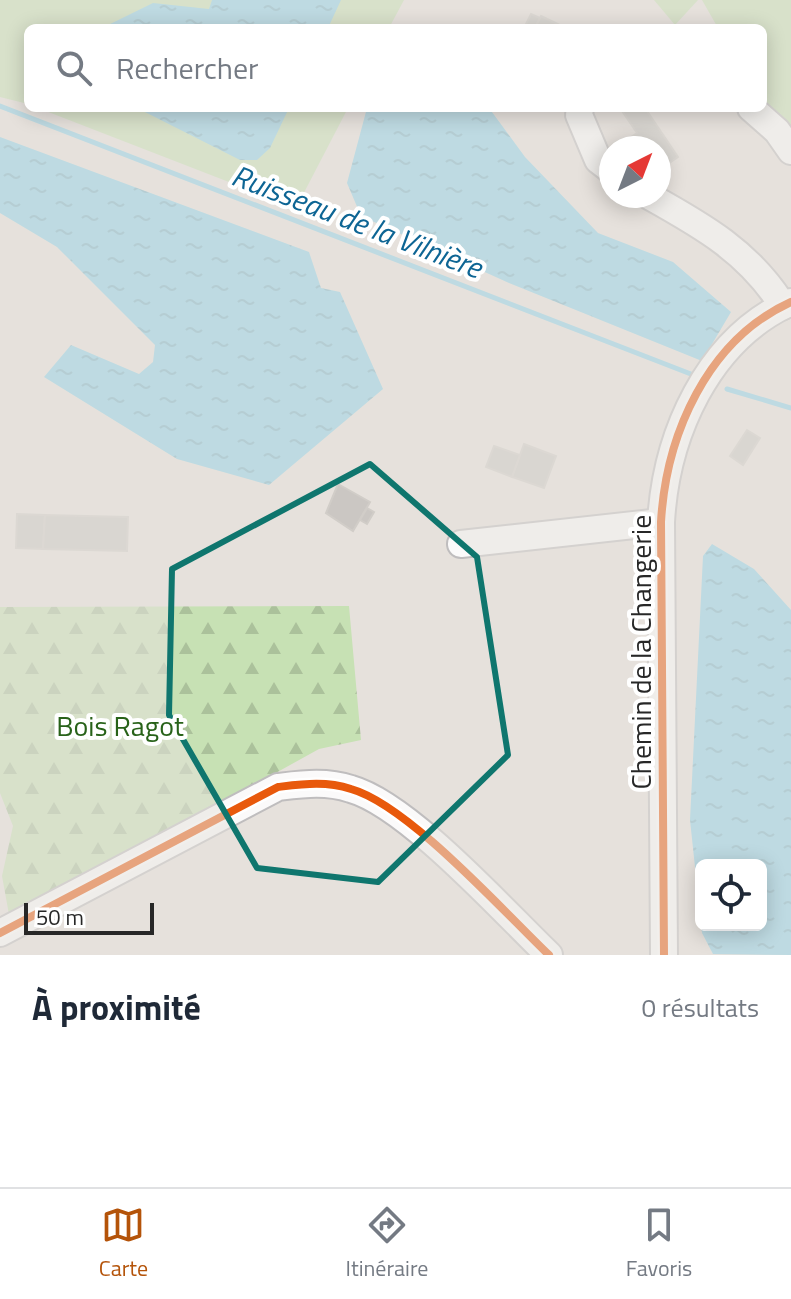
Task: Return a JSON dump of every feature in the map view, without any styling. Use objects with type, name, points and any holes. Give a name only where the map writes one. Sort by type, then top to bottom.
[{"type":"street","points":[[579,112],[599,161]]},
{"type":"street","points":[[756,112],[777,131],[791,151]]},
{"type":"street","points":[[670,208],[699,224],[744,257],[764,275],[787,304]]},
{"type":"street","name":"Chemin de la Changerie","points":[[664,955],[661,522],[669,455],[692,401],[732,345],[787,304]]},
{"type":"street","points":[[461,544],[661,522]]},
{"type":"street","points":[[0,933],[278,787],[320,782],[353,789],[392,807],[549,955]]},
{"type":"highlighted area","points":[[370,464],[477,557],[508,755],[378,882],[257,868],[169,715],[172,569]]},
{"type":"green space","points":[[0,0],[404,0],[391,24],[24,24],[24,103],[0,97]]},
{"type":"green space","points":[[654,0],[698,0],[676,24]]},
{"type":"green space","points":[[702,0],[791,0],[791,141],[767,107],[767,24],[716,24]]},
{"type":"green space","points":[[48,112],[346,112],[296,208]]},
{"type":"green space","name":"Bois Ragot","points":[[349,606],[361,740],[319,749],[10,920],[2,876],[13,826],[0,793],[0,607]]},
{"type":"water","points":[[212,0],[341,0],[330,24],[110,24],[153,3],[209,9]]},
{"type":"water","points":[[145,112],[287,112],[270,148],[257,160],[240,160]]},
{"type":"water","points":[[366,112],[492,112],[525,157],[598,233],[673,262],[731,312],[702,361],[509,283],[361,216],[347,183]]},
{"type":"water","points":[[0,137],[309,252],[321,288],[340,292],[383,389],[269,485],[177,459],[44,377],[71,345],[139,374],[153,362],[155,345],[57,247],[0,213]]},
{"type":"water","points":[[712,544],[754,569],[791,610],[791,955],[713,954],[702,931],[767,931],[767,859],[695,859],[695,867],[690,820],[703,556]]},
{"type":"building","points":[[531,14],[540,18],[537,24],[526,24]]},
{"type":"building","points":[[541,16],[558,24],[537,24]]},
{"type":"building","points":[[623,112],[648,112],[664,136],[632,136],[637,133]]},
{"type":"building","points":[[671,147],[678,157],[671,162]]},
{"type":"building","points":[[747,430],[760,438],[743,465],[730,456]]},
{"type":"building","points":[[524,444],[556,456],[544,488],[512,477]]},
{"type":"building","points":[[494,446],[520,455],[512,477],[486,467]]},
{"type":"building","points":[[338,484],[370,502],[353,531],[326,513]]},
{"type":"building","points":[[367,508],[374,512],[367,524],[360,520]]},
{"type":"building","points":[[17,514],[45,515],[43,549],[16,548]]},
{"type":"building","points":[[45,515],[128,517],[127,551],[43,549]]},
{"type":"waterway","name":"Ruisseau de la Vilnière","points":[[0,106],[696,376]]},
{"type":"waterway","name":"Ruisseau de la Vilnière","points":[[727,389],[791,408]]},
{"type":"cycle path","points":[[664,955],[661,522],[665,489],[682,424],[714,365],[736,340],[762,319],[791,302]]},
{"type":"cycle path","points":[[0,933],[278,787],[324,784],[351,789],[400,816],[454,862],[549,955]]}]
